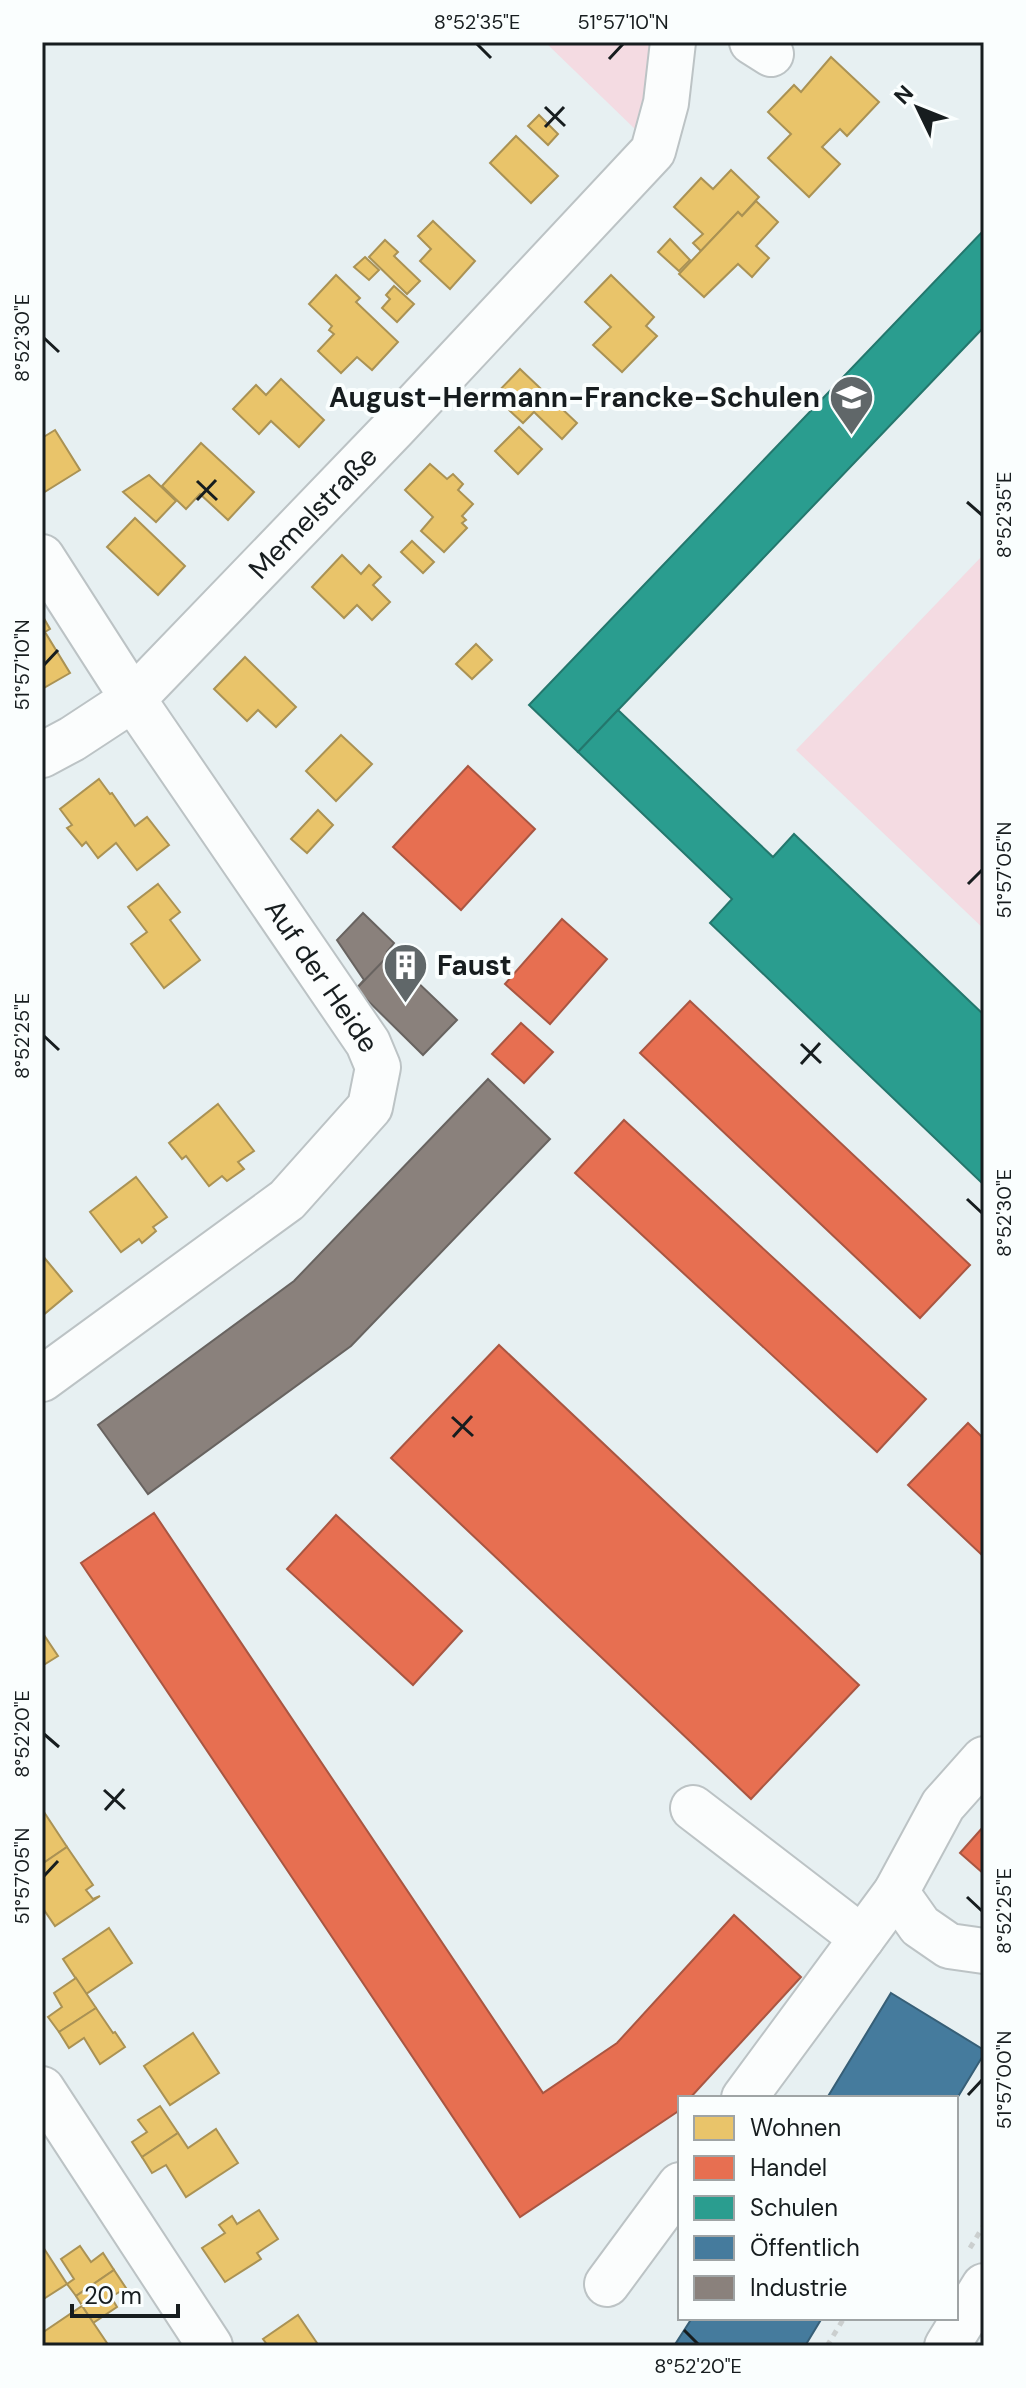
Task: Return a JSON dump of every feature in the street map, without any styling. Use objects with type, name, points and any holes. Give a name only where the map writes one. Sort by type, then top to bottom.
[{"type":"street","name":"Memelstraße","points":[[42,755],[133,699],[394,428],[653,151],[666,103],[673,42]]},
{"type":"street","name":"Auf der Heide","points":[[42,557],[133,699],[368,1043],[378,1067],[370,1107],[287,1200],[42,1379]]},
{"type":"street","points":[[745,2096],[896,1892],[943,1805],[984,1759]]},
{"type":"street","points":[[693,1808],[862,1938]]},
{"type":"street","points":[[896,1892],[920,1926],[949,1946],[984,1950]]},
{"type":"street","points":[[42,2089],[210,2346]]},
{"type":"street","points":[[607,2284],[678,2188]]},
{"type":"street","points":[[963,2339],[984,2286]]},
{"type":"path","points":[[827,2346],[843,2320]]},
{"type":"shaded area","points":[[545,42],[662,42],[636,130]]},
{"type":"shaded area","points":[[984,554],[984,929],[796,750]]},
{"type":"building: Wohnen","points":[[831,57],[879,102],[847,136],[840,129],[822,147],[840,164],[809,197],[768,158],[791,134],[768,112],[794,85],[801,92]]},
{"type":"building: Wohnen","points":[[539,115],[558,134],[548,145],[528,126]]},
{"type":"building: Wohnen","points":[[516,136],[558,176],[531,203],[490,163]]},
{"type":"building: Wohnen","points":[[731,170],[759,197],[742,216],[738,212],[701,251],[693,243],[703,234],[674,207],[701,178],[713,189]]},
{"type":"building: Wohnen","points":[[756,201],[778,222],[756,246],[769,258],[752,277],[738,264],[704,297],[679,274],[738,212],[742,216]]},
{"type":"building: Wohnen","points":[[433,221],[475,261],[450,289],[420,261],[431,249],[418,236]]},
{"type":"building: Wohnen","points":[[670,239],[690,260],[679,271],[658,252]]},
{"type":"building: Wohnen","points":[[385,240],[398,252],[394,256],[420,281],[407,294],[369,257]]},
{"type":"building: Wohnen","points":[[365,257],[379,270],[369,280],[354,267]]},
{"type":"building: Wohnen","points":[[336,275],[360,298],[356,302],[398,342],[372,370],[357,357],[341,373],[318,351],[334,334],[329,330],[332,326],[309,304]]},
{"type":"building: Wohnen","points":[[611,275],[654,317],[646,326],[657,336],[622,372],[593,345],[611,327],[585,302]]},
{"type":"building: Wohnen","points":[[394,286],[414,304],[397,322],[382,308],[390,299],[386,295]]},
{"type":"building: Wohnen","points":[[520,369],[577,423],[562,439],[534,412],[523,423],[494,396]]},
{"type":"building: Wohnen","points":[[281,379],[324,420],[299,447],[271,421],[259,434],[233,409],[256,385],[266,395]]},
{"type":"building: Wohnen","points":[[519,427],[542,449],[518,474],[495,451]]},
{"type":"building: Wohnen","points":[[55,430],[80,470],[43,493],[42,438]]},
{"type":"building: Wohnen","points":[[201,443],[254,492],[228,520],[200,494],[186,509],[162,486]]},
{"type":"building: Wohnen","points":[[430,464],[447,479],[453,474],[463,484],[458,490],[473,504],[462,516],[466,520],[462,523],[467,528],[444,552],[421,531],[433,517],[405,490]]},
{"type":"building: Wohnen","points":[[149,475],[176,501],[156,522],[123,492]]},
{"type":"building: Wohnen","points":[[135,518],[185,566],[158,595],[107,547]]},
{"type":"building: Wohnen","points":[[412,541],[434,562],[423,573],[401,552]]},
{"type":"building: Wohnen","points":[[342,555],[361,574],[369,565],[381,577],[373,585],[390,602],[372,620],[357,605],[344,618],[312,587]]},
{"type":"building: Wohnen","points":[[42,615],[50,629],[45,632],[70,673],[42,689]]},
{"type":"building: Wohnen","points":[[476,644],[492,660],[472,679],[456,664]]},
{"type":"building: Wohnen","points":[[245,657],[296,707],[276,727],[258,710],[247,721],[214,689]]},
{"type":"building: Wohnen","points":[[341,735],[372,764],[336,801],[306,771]]},
{"type":"building: Wohnen","points":[[99,779],[135,826],[147,817],[169,845],[137,870],[116,843],[98,858],[86,842],[82,846],[67,828],[72,825],[60,809]]},
{"type":"building: Wohnen","points":[[318,810],[333,825],[307,853],[291,839]]},
{"type":"building: Wohnen","points":[[158,884],[180,912],[170,920],[200,960],[164,988],[131,944],[147,932],[128,907]]},
{"type":"building: Wohnen","points":[[218,1104],[254,1151],[238,1162],[244,1169],[227,1181],[222,1176],[209,1186],[186,1156],[182,1159],[169,1143]]},
{"type":"building: Wohnen","points":[[136,1177],[167,1217],[153,1227],[156,1231],[142,1243],[139,1239],[121,1252],[90,1212]]},
{"type":"building: Wohnen","points":[[42,1255],[72,1291],[42,1316]]},
{"type":"building: Wohnen","points":[[42,1632],[58,1656],[42,1666]]},
{"type":"building: Wohnen","points":[[42,1809],[67,1847],[42,1864]]},
{"type":"building: Wohnen","points":[[67,1847],[93,1885],[86,1890],[93,1899],[100,1896],[55,1926],[42,1907],[42,1864]]},
{"type":"building: Wohnen","points":[[109,1928],[132,1963],[86,1994],[63,1959]]},
{"type":"building: Wohnen","points":[[76,1978],[96,2008],[59,2032],[48,2017],[62,2007],[54,1993]]},
{"type":"building: Wohnen","points":[[96,2008],[125,2047],[100,2064],[84,2038],[69,2048],[59,2032]]},
{"type":"building: Wohnen","points":[[193,2033],[219,2073],[170,2105],[144,2066]]},
{"type":"building: Wohnen","points":[[160,2106],[178,2133],[142,2157],[132,2142],[147,2132],[138,2120]]},
{"type":"building: Wohnen","points":[[216,2129],[238,2163],[186,2197],[166,2165],[152,2173],[142,2157],[178,2133],[188,2148]]},
{"type":"building: Wohnen","points":[[259,2210],[278,2239],[257,2253],[261,2259],[225,2282],[202,2248],[225,2233],[219,2225],[232,2216],[237,2224]]},
{"type":"building: Wohnen","points":[[80,2246],[91,2262],[103,2253],[114,2270],[76,2296],[67,2284],[74,2279],[61,2259]]},
{"type":"building: Wohnen","points":[[42,2248],[67,2284],[42,2300]]},
{"type":"building: Wohnen","points":[[114,2270],[126,2288],[111,2297],[117,2307],[93,2323],[76,2296]]},
{"type":"building: Wohnen","points":[[82,2306],[109,2346],[42,2346],[42,2333]]},
{"type":"building: Wohnen","points":[[298,2315],[319,2346],[268,2346],[263,2339]]},
{"type":"building: Handel","points":[[468,766],[535,829],[461,910],[393,847]]},
{"type":"building: Handel","points":[[562,919],[607,959],[550,1024],[505,984]]},
{"type":"building: Handel","points":[[690,1001],[970,1265],[920,1318],[640,1053]]},
{"type":"building: Handel","points":[[521,1023],[553,1052],[524,1083],[492,1054]]},
{"type":"building: Handel","points":[[624,1120],[926,1399],[877,1452],[575,1173]]},
{"type":"building: Handel","points":[[499,1345],[859,1685],[751,1799],[391,1458]]},
{"type":"building: Handel","points":[[968,1423],[984,1439],[984,1557],[908,1485]]},
{"type":"building: Handel","points":[[154,1513],[543,2093],[617,2043],[734,1915],[801,1977],[692,2096],[678,2096],[677,2112],[520,2217],[81,1563]]},
{"type":"building: Handel","points":[[336,1515],[462,1631],[413,1685],[287,1569]]},
{"type":"building: Handel","points":[[984,1826],[984,1874],[960,1853]]},
{"type":"building: Schulen","points":[[984,230],[984,327],[578,752],[529,705]]},
{"type":"building: Schulen","points":[[618,710],[773,857],[794,834],[984,1015],[984,1185],[710,923],[732,899],[578,752]]},
{"type":"building: Öffentlich","points":[[891,1993],[984,2050],[958,2097],[828,2096]]},
{"type":"building: Öffentlich","points":[[691,2320],[821,2320],[805,2346],[674,2346]]},
{"type":"building: Industrie","points":[[363,913],[394,943],[387,952],[390,956],[356,989],[364,980],[337,940]]},
{"type":"building: Industrie","name":"Faust","points":[[389,955],[457,1020],[423,1055],[356,989]]},
{"type":"building: Industrie","points":[[488,1079],[550,1139],[351,1346],[148,1494],[98,1425],[294,1281]]},
{"type":"place","name":"August-Hermann-Francke-Schulen","points":[[851,436]]},
{"type":"place","name":"Faust","points":[[406,1004]]}]
